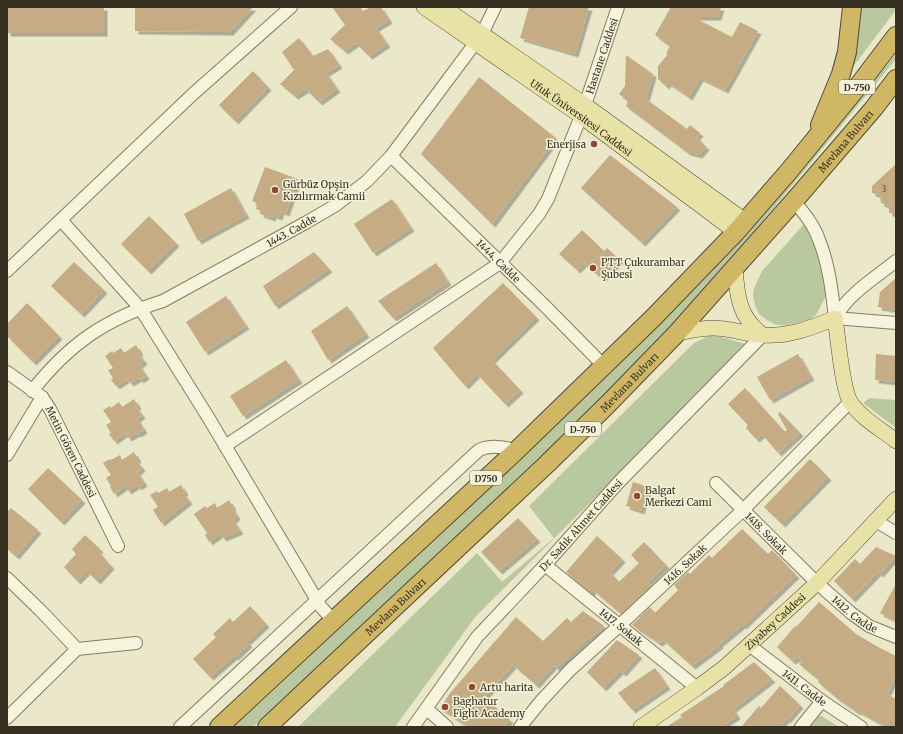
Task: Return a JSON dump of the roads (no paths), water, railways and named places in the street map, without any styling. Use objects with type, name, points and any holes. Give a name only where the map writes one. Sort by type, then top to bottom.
[{"type":"highway","points":[[816,137],[847,52],[852,7]]},
{"type":"highway","name":"D-750","points":[[741,226],[789,171],[855,90],[896,36]]},
{"type":"highway","name":"Mevlana Bulvarı","points":[[267,727],[547,464],[677,333],[794,201],[874,108],[896,79]]},
{"type":"highway","points":[[874,108],[896,92]]},
{"type":"highway","name":"D750","points":[[219,727],[517,450],[654,317],[741,226]]},
{"type":"main road","name":"Ufuk Üniversitesi Caddesi","points":[[424,7],[479,38],[583,111],[741,226]]},
{"type":"main road","name":"Ufuk Üniversitesi Caddesi","points":[[443,7],[479,38]]},
{"type":"main road","points":[[735,268],[737,289],[743,311],[747,320],[754,329],[763,336]]},
{"type":"main road","points":[[677,333],[714,328],[763,336],[793,333],[812,328],[835,318],[846,390],[850,402],[868,420],[896,441]]},
{"type":"main road","name":"Ziyabey Caddesi","points":[[641,727],[725,667],[817,583],[896,499]]},
{"type":"street","points":[[7,271],[193,94],[291,7]]},
{"type":"street","name":"1443. Cadde","points":[[7,456],[47,372],[61,357],[99,327],[140,308],[163,301],[307,222],[336,205],[367,182],[391,156],[479,38],[495,7]]},
{"type":"street","name":"Hastane Caddesi","points":[[226,446],[500,263],[539,214],[548,200],[583,111],[618,7]]},
{"type":"street","name":"1444. Cadde","points":[[391,156],[545,306],[604,366]]},
{"type":"street","points":[[794,201],[808,218],[819,239],[832,286],[835,318]]},
{"type":"street","points":[[61,220],[140,308],[226,446],[317,601],[333,620]]},
{"type":"street","points":[[835,318],[840,309],[849,299],[896,261]]},
{"type":"street","points":[[835,318],[896,323]]},
{"type":"street","name":"Dr. Sadık Ahmet Caddesi","points":[[413,727],[477,637],[545,565],[618,483],[763,336]]},
{"type":"street","name":"Metin Gören Caddesi","points":[[7,372],[37,394],[50,410],[118,546]]},
{"type":"street","name":"1416. Sokak","points":[[520,727],[570,670],[744,510],[850,402]]},
{"type":"street","points":[[180,727],[479,450],[496,447],[517,450]]},
{"type":"street","name":"1418. Sokak","points":[[716,483],[817,583]]},
{"type":"street","points":[[876,521],[896,534]]},
{"type":"street","name":"1417. Sokak","points":[[545,565],[697,688]]},
{"type":"street","points":[[7,578],[41,610],[77,648]]},
{"type":"street","name":"1412. Cadde","points":[[817,583],[869,626],[896,637]]},
{"type":"street","points":[[7,718],[77,648],[136,643]]},
{"type":"street","name":"1411. Cadde","points":[[749,645],[822,701],[862,727]]},
{"type":"street","points":[[801,727],[822,701]]},
{"type":"street","points":[[427,709],[447,727]]},
{"type":"place","name":"Enerjisa","points":[[594,144]]},
{"type":"place","name":"Gürbüz Opşin Kızılırmak Camii","points":[[275,190]]},
{"type":"place","name":"PTT Çukurambar Şubesi","points":[[593,268]]},
{"type":"place","name":"Balgat Merkezi Cami","points":[[637,496]]},
{"type":"place","name":"Artu harita","points":[[472,687]]},
{"type":"place","name":"Baghatur Fight Academy","points":[[445,707]]}]
